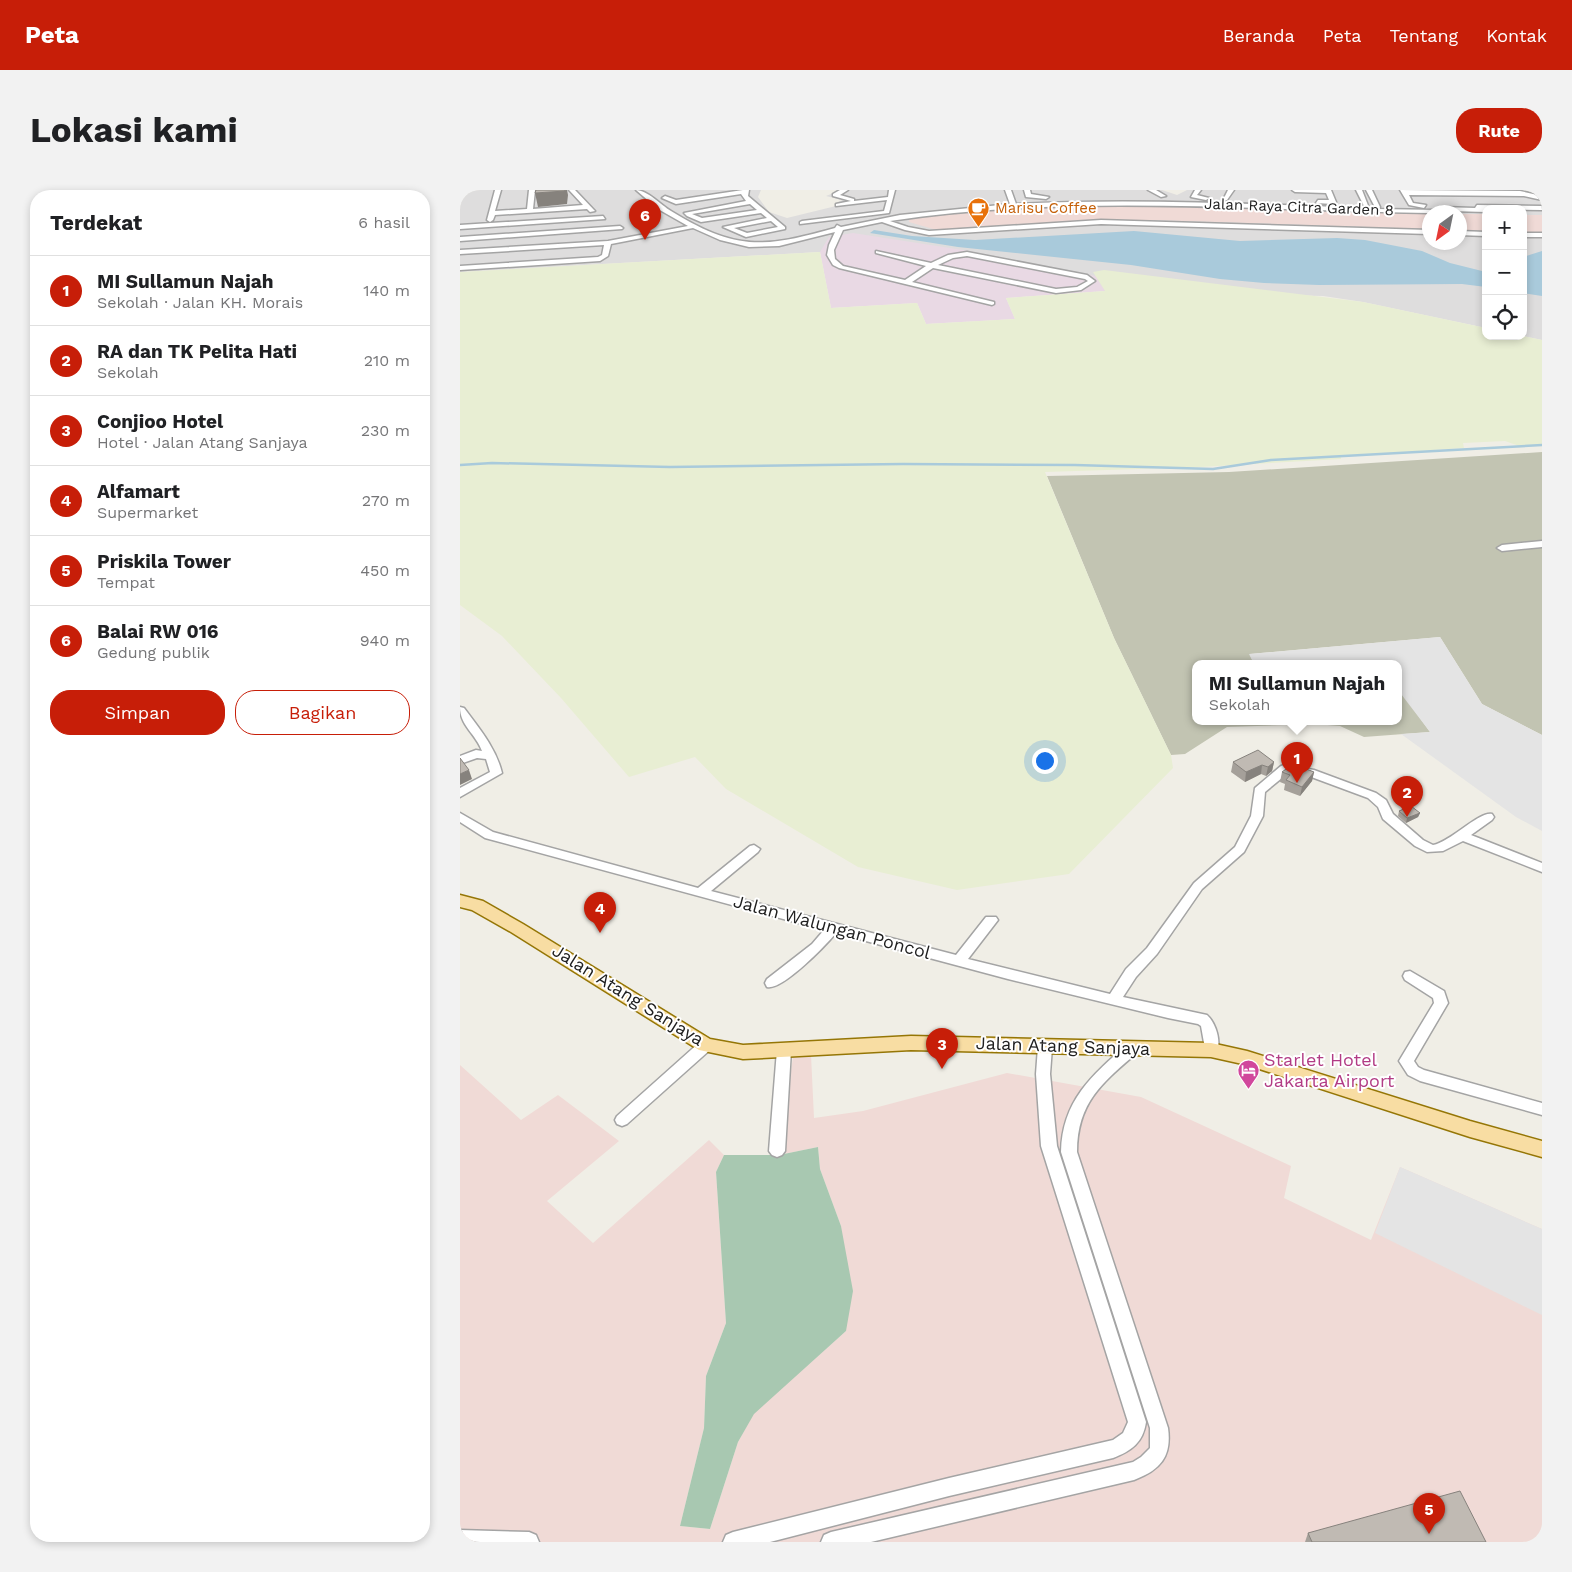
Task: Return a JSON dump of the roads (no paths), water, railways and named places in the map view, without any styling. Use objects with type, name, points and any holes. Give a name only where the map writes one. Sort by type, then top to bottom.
[{"type":"main road","name":"Jalan Atang Sanjaya","points":[[460,901],[477,905],[517,928],[706,1045],[743,1052],[921,1043],[1133,1048],[1209,1035],[1263,1062],[1470,1129],[1542,1149]]},
{"type":"street","points":[[489,225],[498,190]]},
{"type":"street","points":[[530,211],[532,190]]},
{"type":"street","points":[[572,190],[587,207],[637,238]]},
{"type":"street","name":"Jalan Raya Citra Garden 8","points":[[639,190],[664,209],[718,238],[768,245],[799,242],[838,228],[892,217],[1013,205],[1024,202],[1160,202],[1422,211]]},
{"type":"street","points":[[651,190],[652,193],[673,202],[722,192],[745,191],[745,197],[774,220],[783,228],[746,235],[726,228],[774,220]]},
{"type":"street","points":[[845,190],[835,195],[861,202],[887,190]]},
{"type":"street","points":[[802,223],[887,212],[892,190]]},
{"type":"street","points":[[1008,190],[1013,205]]},
{"type":"street","points":[[1027,190],[1027,195],[1034,197],[1163,196],[1151,190]]},
{"type":"street","points":[[1198,190],[1193,196],[1225,199],[1333,202],[1328,191],[1295,190]]},
{"type":"street","points":[[1225,199],[1231,190]]},
{"type":"street","points":[[1359,190],[1366,204]]},
{"type":"street","points":[[1369,190],[1376,204]]},
{"type":"street","points":[[1511,190],[1542,198]]},
{"type":"street","points":[[1404,192],[1527,194]]},
{"type":"street","points":[[1404,192],[1411,204],[1423,206],[1542,211]]},
{"type":"street","points":[[838,204],[890,198]]},
{"type":"street","points":[[751,202],[686,213],[701,220],[762,211]]},
{"type":"street","name":"Jalan Raya Citra Garden 8","points":[[1330,208],[1376,204],[1482,211]]},
{"type":"street","points":[[492,213],[587,207]]},
{"type":"street","points":[[1330,208],[1332,224],[1335,227]]},
{"type":"street","name":"Jalan Raya Citra Garden 8","points":[[1467,212],[1482,211]]},
{"type":"street","points":[[1527,212],[1542,211]]},
{"type":"street","points":[[892,217],[913,228],[948,232]]},
{"type":"street","name":"Jalan Raya Citra Garden 8","points":[[838,228],[892,217]]},
{"type":"street","points":[[460,227],[603,218]]},
{"type":"street","points":[[880,220],[920,232],[948,232],[1032,225],[1101,222],[1335,227],[1422,232]]},
{"type":"street","points":[[460,252],[608,243],[695,226]]},
{"type":"street","points":[[460,239],[620,228]]},
{"type":"street","points":[[838,228],[830,251],[832,262],[850,270],[992,303]]},
{"type":"street","points":[[1467,233],[1482,234]]},
{"type":"street","points":[[1527,235],[1542,235]]},
{"type":"street","points":[[460,268],[600,259],[605,256],[608,243]]},
{"type":"street","points":[[878,252],[933,266],[1056,291],[1079,289],[1092,281],[1086,277],[967,254],[952,255],[933,266],[905,283]]},
{"type":"street","points":[[1502,548],[1542,544]]},
{"type":"street","points":[[460,710],[485,744],[489,756],[494,762],[496,773],[460,793]]},
{"type":"street","points":[[460,760],[476,754],[489,756]]},
{"type":"street","points":[[1114,999],[1131,974],[1152,951],[1198,886],[1240,849],[1257,816],[1258,791],[1281,771],[1296,769],[1329,778],[1348,788],[1374,796],[1386,808],[1387,816],[1427,848],[1439,848],[1462,836],[1488,817]]},
{"type":"street","name":"Jalan Walungan Poncol","points":[[460,817],[505,840],[959,961],[1168,1013],[1200,1018],[1209,1035]]},
{"type":"street","points":[[1462,836],[1542,868]]},
{"type":"street","points":[[701,892],[754,849]]},
{"type":"street","points":[[959,961],[991,920]]},
{"type":"street","points":[[772,983],[817,947],[830,932]]},
{"type":"street","points":[[1410,976],[1442,999],[1442,1003],[1406,1061],[1413,1071],[1420,1075],[1542,1109]]},
{"type":"street","points":[[622,1120],[706,1045]]},
{"type":"street","points":[[734,1542],[949,1487],[1113,1449],[1121,1446],[1134,1436],[1136,1422],[1047,1136],[1043,1074],[1045,1047]]},
{"type":"street","points":[[831,1542],[1134,1470],[1148,1466],[1158,1452],[1160,1428],[1069,1152],[1068,1142],[1073,1117],[1088,1090],[1133,1048]]},
{"type":"street","points":[[777,1151],[784,1050]]},
{"type":"street","points":[[460,1540],[529,1542]]},
{"type":"water","points":[[874,230],[912,236],[975,240],[1134,231],[1240,241],[1337,238],[1365,240],[1422,251],[1450,263],[1482,271],[1482,286],[1462,284],[1319,285],[1264,283],[1220,279],[1131,265],[958,247],[870,233]]},
{"type":"water","points":[[1542,251],[1542,296],[1527,294],[1527,256]]},
{"type":"waterway","points":[[460,465],[492,463],[670,467],[903,464],[1075,465],[1213,469],[1271,460],[1542,445]]},
{"type":"place","name":"Marisu Coffee","points":[[979,227]]},
{"type":"place","name":"Balai RW 016","points":[[645,240]]},
{"type":"place","name":"MI Sullamun Najah","points":[[1297,783]]},
{"type":"place","name":"RA dan TK Pelita Hati","points":[[1407,817]]},
{"type":"place","name":"Alfamart","points":[[600,933]]},
{"type":"place","name":"Conjioo Hotel","points":[[942,1069]]},
{"type":"place","name":"Starlet Hotel Jakarta Airport","points":[[1248,1089]]},
{"type":"place","name":"Priskila Tower","points":[[1429,1534]]}]
